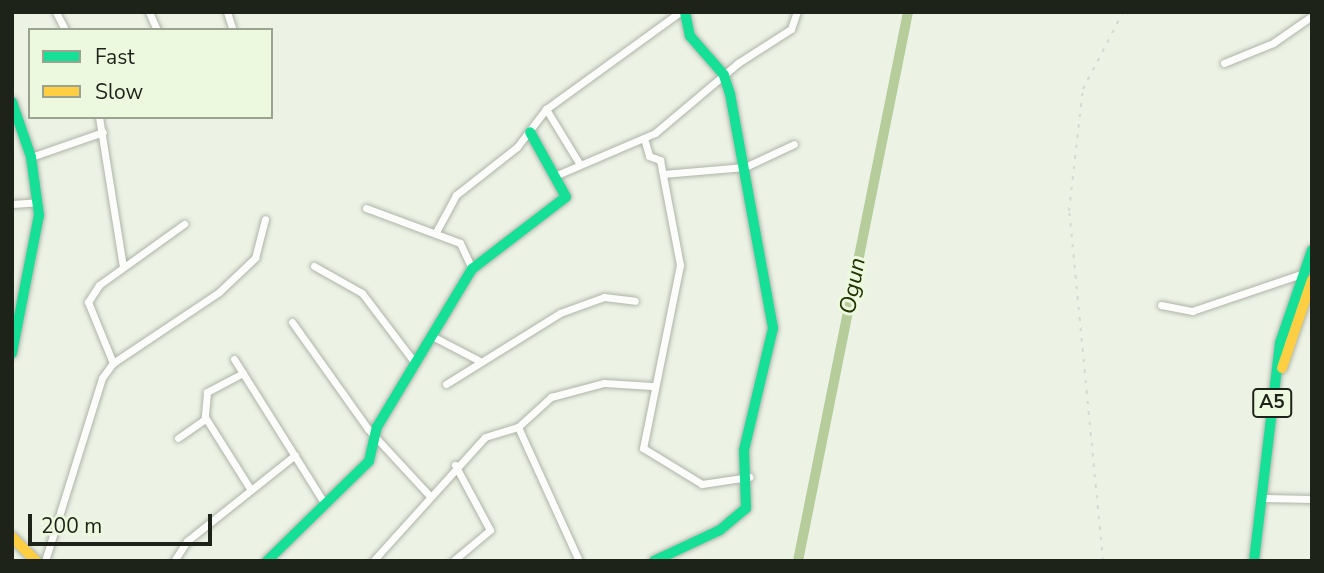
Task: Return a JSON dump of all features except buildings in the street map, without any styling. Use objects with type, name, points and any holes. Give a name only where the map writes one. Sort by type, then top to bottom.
[{"type":"main road","points":[[654,561],[741,516],[750,477],[744,450],[773,328],[745,167],[724,75],[690,36],[682,12]]},
{"type":"main road","points":[[12,102],[31,157],[38,202],[30,286],[12,353]]},
{"type":"main road","points":[[267,561],[369,461],[374,434],[472,269],[566,197],[557,175],[542,162],[530,132]]},
{"type":"main road","name":"A5","points":[[1260,561],[1264,498],[1282,366],[1312,250]]},
{"type":"main road","name":"A5","points":[[1254,561],[1276,365],[1307,277]]},
{"type":"main road","points":[[12,537],[16,548],[36,561]]},
{"type":"street","points":[[56,12],[64,28]]},
{"type":"street","points":[[149,12],[153,28]]},
{"type":"street","points":[[227,12],[232,27]]},
{"type":"street","points":[[436,232],[456,195],[530,132],[546,109],[682,12]]},
{"type":"street","points":[[557,175],[579,163],[644,138],[724,75],[792,29],[797,12]]},
{"type":"street","points":[[1224,63],[1273,43],[1312,16]]},
{"type":"street","points":[[546,109],[579,163]]},
{"type":"street","points":[[100,119],[123,267]]},
{"type":"street","points":[[31,157],[103,132]]},
{"type":"street","points":[[644,138],[663,174],[680,265],[652,386],[642,444],[647,452],[702,484],[750,477]]},
{"type":"street","points":[[663,174],[745,167],[794,144]]},
{"type":"street","points":[[12,204],[38,202]]},
{"type":"street","points":[[366,208],[460,243],[472,269]]},
{"type":"street","points":[[45,561],[83,423],[113,363],[139,350],[256,258],[265,219]]},
{"type":"street","points":[[113,363],[88,302],[123,267],[184,224]]},
{"type":"street","points":[[314,266],[362,293],[415,363]]},
{"type":"street","points":[[1161,305],[1188,312],[1226,304],[1307,277]]},
{"type":"street","points":[[446,384],[478,360],[538,323],[599,298],[635,301]]},
{"type":"street","points":[[292,322],[374,434],[429,495]]},
{"type":"street","points":[[432,336],[478,360]]},
{"type":"street","points":[[234,359],[326,504]]},
{"type":"street","points":[[243,373],[207,392],[205,419],[251,490]]},
{"type":"street","points":[[373,561],[455,465],[485,437],[518,427],[551,397],[604,383],[652,386]]},
{"type":"street","points":[[178,438],[205,419]]},
{"type":"street","points":[[518,427],[579,561]]},
{"type":"street","points":[[174,561],[187,541],[295,455]]},
{"type":"street","points":[[453,561],[490,530],[455,465]]},
{"type":"street","points":[[1264,498],[1312,499]]},
{"type":"waterway","name":"Ogun","points":[[798,561],[908,12]]},
{"type":"railway","points":[[1103,561],[1069,211],[1083,89],[1123,12]]},
{"type":"traffic: fast","points":[[654,561],[720,530],[746,508],[744,450],[773,328],[730,94],[724,75],[690,36],[685,12]]},
{"type":"traffic: fast","points":[[12,102],[31,157],[39,215],[12,353]]},
{"type":"traffic: fast","points":[[267,561],[369,461],[377,427],[472,269],[566,197],[530,132]]},
{"type":"traffic: fast","points":[[1254,561],[1280,343],[1312,250]]},
{"type":"traffic: slow","points":[[1282,368],[1312,280]]},
{"type":"traffic: slow","points":[[12,537],[36,561]]}]
